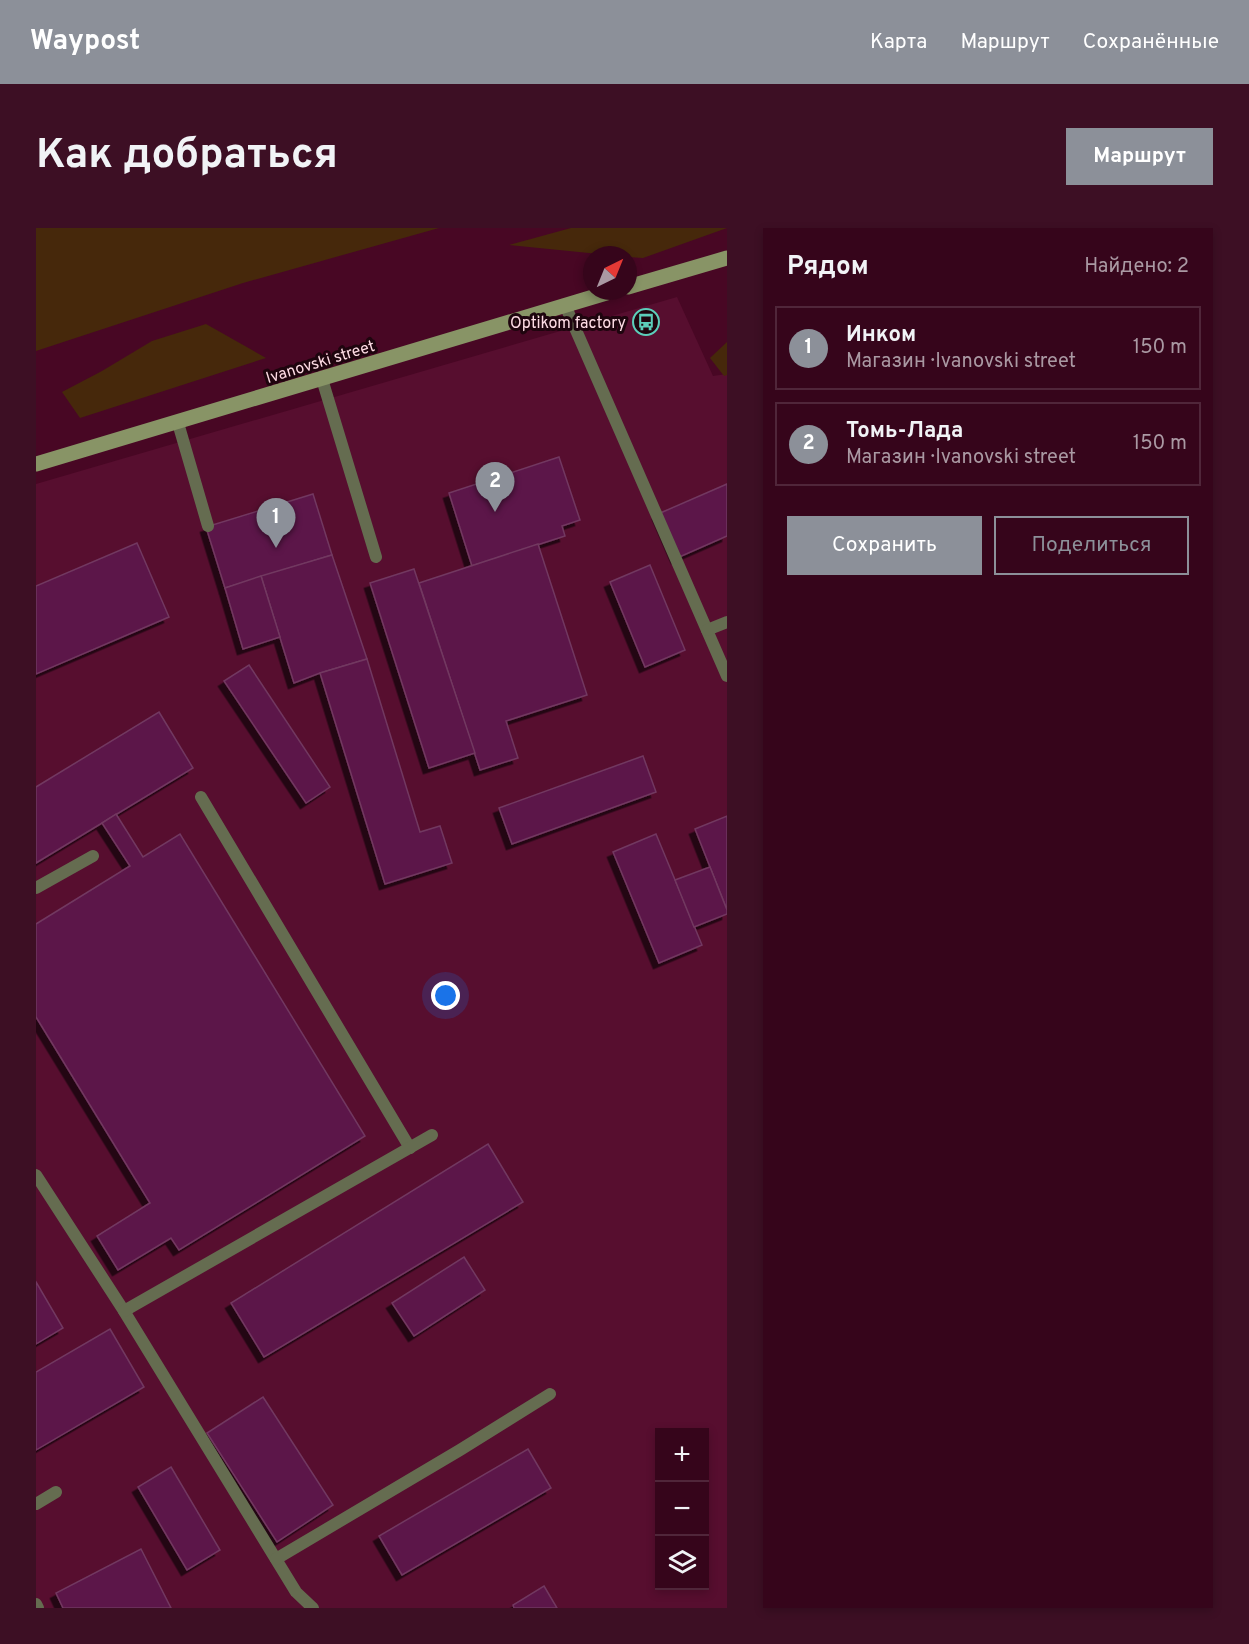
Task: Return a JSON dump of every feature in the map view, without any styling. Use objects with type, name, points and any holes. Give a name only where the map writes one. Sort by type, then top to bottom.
[{"type":"main road","points":[[637,284],[727,258]]},
{"type":"main road","name":"Ivanovski street","points":[[36,464],[583,300]]},
{"type":"lane","points":[[565,305],[727,676]]},
{"type":"lane","points":[[322,379],[376,557]]},
{"type":"lane","points":[[178,423],[208,526]]},
{"type":"lane","points":[[707,630],[727,622]]},
{"type":"lane","points":[[201,797],[410,1148]]},
{"type":"lane","points":[[36,888],[93,856]]},
{"type":"lane","points":[[124,1311],[432,1135]]},
{"type":"lane","points":[[36,1175],[124,1311],[296,1593],[313,1608]]},
{"type":"lane","points":[[276,1559],[550,1394]]},
{"type":"lane","points":[[36,1504],[56,1492]]},
{"type":"shaded area","points":[[36,228],[439,228],[243,283],[36,351]]},
{"type":"shaded area","points":[[571,228],[727,228],[643,258],[637,258],[637,246],[583,246],[583,252],[509,245]]},
{"type":"shaded area","points":[[677,297],[713,376],[727,374],[727,1608],[36,1608],[36,484]]},
{"type":"shaded area","points":[[206,324],[266,358],[80,418],[62,392],[152,341]]},
{"type":"shaded area","points":[[727,342],[727,375],[724,376],[710,358]]},
{"type":"building","points":[[559,457],[580,520],[562,526],[565,536],[472,566],[449,493]]},
{"type":"building","points":[[727,484],[727,536],[677,558],[658,514]]},
{"type":"building","points":[[313,494],[332,555],[225,588],[206,527]]},
{"type":"building","points":[[137,543],[169,617],[36,674],[36,586]]},
{"type":"building","points":[[538,544],[587,695],[506,721],[518,758],[480,770],[419,583]]},
{"type":"building","points":[[332,555],[367,659],[294,683],[261,576]]},
{"type":"building","points":[[650,565],[685,650],[645,667],[610,582]]},
{"type":"building","points":[[414,569],[475,753],[429,768],[370,583]]},
{"type":"building","points":[[261,576],[280,637],[243,649],[225,588]]},
{"type":"building","points":[[367,659],[420,832],[440,826],[452,863],[385,884],[320,673]]},
{"type":"building","points":[[249,665],[330,787],[306,803],[224,681]]},
{"type":"building","points":[[159,712],[193,768],[36,863],[36,787]]},
{"type":"building","points":[[643,756],[656,792],[512,844],[499,808]]},
{"type":"building","points":[[116,814],[143,857],[180,834],[365,1136],[179,1250],[171,1238],[118,1270],[97,1236],[150,1203],[36,1017],[36,924],[130,866],[102,823]]},
{"type":"building","points":[[727,816],[727,910],[695,829]]},
{"type":"building","points":[[656,834],[702,945],[659,963],[613,852]]},
{"type":"building","points":[[710,867],[727,914],[694,927],[675,880]]},
{"type":"building","points":[[488,1144],[523,1202],[264,1357],[231,1303]]},
{"type":"building","points":[[464,1257],[485,1290],[414,1336],[392,1303]]},
{"type":"building","points":[[36,1282],[63,1328],[36,1344]]},
{"type":"building","points":[[110,1329],[144,1387],[36,1450],[36,1372]]},
{"type":"building","points":[[263,1397],[333,1505],[277,1542],[207,1433]]},
{"type":"building","points":[[528,1449],[551,1488],[402,1575],[379,1536]]},
{"type":"building","points":[[171,1467],[220,1550],[187,1570],[138,1487]]},
{"type":"building","points":[[141,1549],[171,1608],[63,1608],[56,1593]]},
{"type":"building","points":[[544,1586],[557,1608],[514,1608],[513,1605]]},
{"type":"place","name":"Optikom factory","points":[[646,322]]},
{"type":"place","name":"Томь-Лада","points":[[495,512]]},
{"type":"place","name":"Инком","points":[[276,548]]}]
